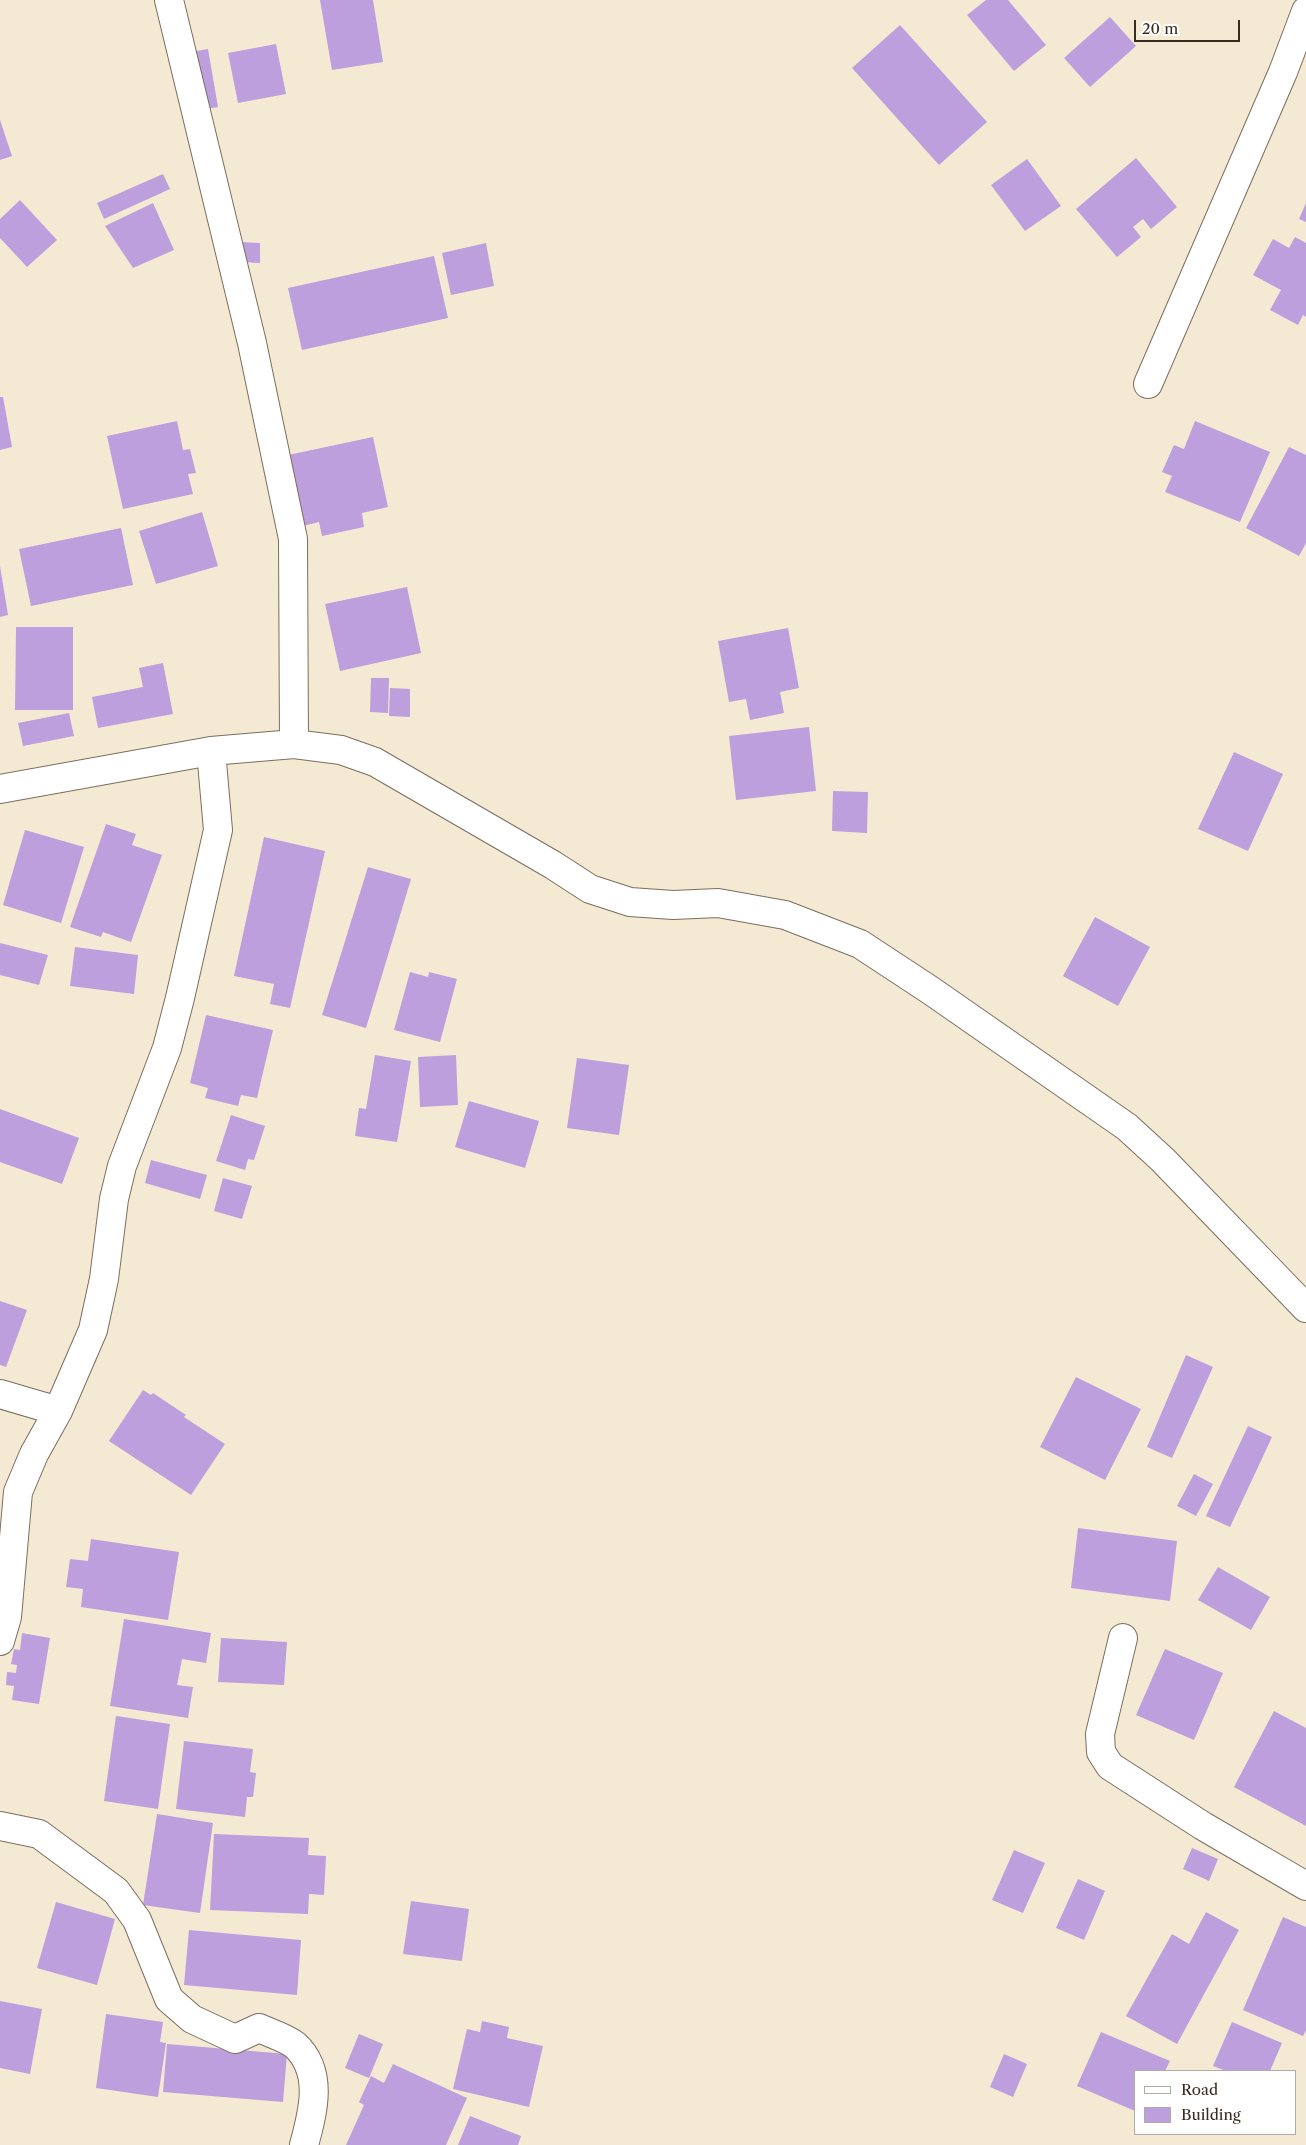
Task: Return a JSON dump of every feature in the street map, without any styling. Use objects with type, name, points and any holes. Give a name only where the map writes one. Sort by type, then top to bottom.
[{"type":"street","points":[[169,0],[250,333],[293,539],[294,744]]},
{"type":"street","points":[[1148,384],[1283,72],[1306,11]]},
{"type":"street","points":[[0,789],[211,751],[294,744],[340,750],[375,762],[553,865],[590,889],[630,902],[673,905],[718,903],[785,915],[860,944],[1127,1126],[1163,1160],[1306,1308]]},
{"type":"street","points":[[0,1641],[7,1616],[18,1492],[34,1454],[58,1411],[93,1330],[104,1279],[114,1199],[122,1166],[167,1048],[180,998],[218,830],[211,751]]},
{"type":"street","points":[[0,1394],[58,1411]]},
{"type":"street","points":[[1123,1638],[1100,1734],[1101,1752],[1110,1766],[1204,1826],[1306,1886]]},
{"type":"street","points":[[0,1826],[39,1834],[116,1891],[137,1920],[169,1999],[192,2019],[235,2039],[259,2028],[294,2045],[309,2066],[315,2086],[312,2112],[304,2145]]},
{"type":"building","points":[[320,0],[373,0],[383,62],[332,70]]},
{"type":"building","points":[[986,0],[1008,0],[1046,45],[1014,71],[967,15]]},
{"type":"building","points":[[1110,17],[1136,46],[1090,87],[1064,58]]},
{"type":"building","points":[[900,25],[987,122],[939,165],[852,68]]},
{"type":"building","points":[[276,44],[286,94],[238,103],[228,53]]},
{"type":"building","points":[[208,49],[218,107],[201,110],[191,52]]},
{"type":"building","points":[[0,120],[12,156],[0,160]]},
{"type":"building","points":[[1136,158],[1177,207],[1151,229],[1143,219],[1133,227],[1141,237],[1117,257],[1076,209]]},
{"type":"building","points":[[1027,159],[1061,206],[1025,231],[991,185]]},
{"type":"building","points":[[163,174],[170,189],[104,219],[97,203]]},
{"type":"building","points":[[20,200],[57,240],[27,267],[0,238],[0,219]]},
{"type":"building","points":[[153,203],[174,250],[133,268],[105,226]]},
{"type":"building","points":[[1306,203],[1306,222],[1299,219]]},
{"type":"building","points":[[1295,237],[1306,243],[1306,317],[1303,315],[1298,325],[1270,310],[1281,290],[1253,275],[1273,239],[1289,248]]},
{"type":"building","points":[[241,242],[260,243],[260,263],[240,262]]},
{"type":"building","points":[[486,243],[494,286],[451,295],[442,253]]},
{"type":"building","points":[[434,256],[448,318],[302,350],[288,288]]},
{"type":"building","points":[[0,397],[3,397],[12,447],[0,450]]},
{"type":"building","points":[[177,421],[183,450],[190,449],[196,473],[188,474],[193,494],[123,509],[107,436]]},
{"type":"building","points":[[1195,421],[1270,452],[1240,522],[1165,492],[1172,476],[1162,472],[1174,445],[1184,449]]},
{"type":"building","points":[[373,437],[388,507],[362,513],[364,527],[322,536],[319,522],[303,526],[288,455]]},
{"type":"building","points":[[1289,447],[1306,455],[1306,543],[1299,556],[1246,528]]},
{"type":"building","points":[[202,512],[218,566],[156,584],[139,531]]},
{"type":"building","points":[[121,528],[133,585],[31,606],[19,549]]},
{"type":"building","points":[[0,566],[8,615],[0,617]]},
{"type":"building","points":[[407,587],[421,653],[340,671],[325,604]]},
{"type":"building","points":[[16,627],[73,627],[73,710],[15,710]]},
{"type":"building","points":[[788,628],[799,688],[780,692],[784,713],[750,720],[746,699],[729,702],[718,641]]},
{"type":"building","points":[[163,663],[173,714],[98,728],[92,697],[143,687],[139,668]]},
{"type":"building","points":[[371,678],[389,678],[388,713],[370,712]]},
{"type":"building","points":[[390,688],[410,689],[410,717],[389,716]]},
{"type":"building","points":[[69,713],[74,736],[23,746],[18,723]]},
{"type":"building","points":[[809,727],[816,791],[736,800],[729,736]]},
{"type":"building","points":[[1234,752],[1283,774],[1248,851],[1198,829]]},
{"type":"building","points":[[833,791],[868,792],[867,833],[832,831]]},
{"type":"building","points":[[106,824],[136,834],[132,845],[162,855],[131,942],[103,932],[101,937],[70,927]]},
{"type":"building","points":[[25,830],[84,847],[61,923],[3,905]]},
{"type":"building","points":[[264,837],[325,851],[290,1008],[270,1004],[274,984],[234,976]]},
{"type":"building","points":[[368,867],[411,879],[366,1028],[322,1015]]},
{"type":"building","points":[[1095,917],[1150,947],[1118,1006],[1063,976]]},
{"type":"building","points":[[0,943],[48,955],[39,985],[0,975]]},
{"type":"building","points":[[75,947],[138,955],[134,994],[70,986]]},
{"type":"building","points":[[410,972],[428,977],[429,972],[457,979],[440,1042],[394,1030]]},
{"type":"building","points":[[206,1015],[273,1030],[257,1098],[241,1095],[238,1106],[205,1098],[208,1088],[190,1083]]},
{"type":"building","points":[[375,1055],[411,1061],[397,1142],[355,1136],[359,1108],[366,1109]]},
{"type":"building","points":[[456,1055],[458,1105],[420,1107],[418,1057]]},
{"type":"building","points":[[577,1058],[629,1065],[619,1135],[567,1128]]},
{"type":"building","points":[[469,1101],[539,1121],[525,1168],[455,1147]]},
{"type":"building","points":[[0,1109],[79,1138],[62,1184],[0,1162]]},
{"type":"building","points":[[231,1115],[265,1126],[254,1160],[248,1159],[245,1170],[216,1161]]},
{"type":"building","points":[[151,1160],[207,1175],[200,1199],[145,1183]]},
{"type":"building","points":[[223,1178],[252,1186],[242,1219],[214,1211]]},
{"type":"building","points":[[0,1301],[27,1310],[6,1367],[0,1365]]},
{"type":"building","points":[[1186,1355],[1213,1367],[1172,1458],[1147,1447]]},
{"type":"building","points":[[1076,1377],[1141,1409],[1105,1480],[1040,1447]]},
{"type":"building","points":[[143,1390],[151,1395],[153,1393],[186,1415],[184,1417],[225,1444],[191,1495],[109,1441]]},
{"type":"building","points":[[1248,1426],[1272,1437],[1230,1527],[1206,1516]]},
{"type":"building","points":[[1194,1474],[1213,1484],[1196,1516],[1177,1506]]},
{"type":"building","points":[[1078,1528],[1177,1541],[1170,1601],[1071,1588]]},
{"type":"building","points":[[91,1539],[179,1552],[168,1620],[81,1607],[83,1589],[66,1587],[70,1559],[88,1561]]},
{"type":"building","points":[[1218,1567],[1270,1597],[1251,1630],[1198,1600]]},
{"type":"building","points":[[124,1619],[211,1633],[206,1663],[182,1659],[177,1685],[193,1687],[188,1718],[110,1706]]},
{"type":"building","points":[[22,1633],[50,1638],[39,1704],[12,1700],[14,1686],[6,1685],[7,1672],[16,1673],[17,1665],[11,1664],[14,1649],[20,1650]]},
{"type":"building","points":[[221,1638],[287,1642],[284,1685],[218,1682]]},
{"type":"building","points":[[1165,1649],[1223,1673],[1194,1740],[1136,1715]]},
{"type":"building","points":[[1274,1711],[1306,1728],[1306,1826],[1234,1787]]},
{"type":"building","points":[[116,1716],[170,1724],[158,1809],[104,1801]]},
{"type":"building","points":[[184,1741],[253,1749],[250,1772],[256,1773],[253,1797],[247,1797],[245,1817],[176,1809]]},
{"type":"building","points":[[157,1814],[213,1823],[200,1913],[143,1905]]},
{"type":"building","points":[[214,1834],[309,1838],[308,1855],[326,1856],[324,1895],[309,1894],[308,1914],[210,1910]]},
{"type":"building","points":[[1192,1848],[1218,1859],[1209,1881],[1183,1869]]},
{"type":"building","points":[[1014,1850],[1045,1863],[1023,1913],[992,1900]]},
{"type":"building","points":[[1078,1879],[1105,1891],[1084,1940],[1056,1928]]},
{"type":"building","points":[[411,1901],[469,1909],[462,1961],[403,1954]]},
{"type":"building","points":[[56,1902],[115,1919],[97,1985],[37,1968]]},
{"type":"building","points":[[1206,1912],[1239,1930],[1177,2044],[1126,2016],[1172,1934],[1189,1944]]},
{"type":"building","points":[[1283,1917],[1306,1927],[1306,2030],[1303,2036],[1243,2010]]},
{"type":"building","points":[[189,1930],[301,1940],[297,1995],[184,1985]]},
{"type":"building","points":[[0,2001],[42,2009],[30,2074],[0,2068]]},
{"type":"building","points":[[106,2014],[163,2022],[160,2042],[166,2043],[158,2097],[96,2088]]},
{"type":"building","points":[[482,2021],[509,2027],[507,2038],[543,2046],[529,2107],[453,2089],[467,2029],[480,2032]]},
{"type":"building","points":[[1232,2022],[1282,2043],[1270,2070],[1223,2070],[1213,2066]]},
{"type":"building","points":[[1101,2032],[1170,2061],[1166,2070],[1134,2070],[1134,2111],[1077,2086]]},
{"type":"building","points":[[359,2034],[383,2044],[369,2078],[345,2068]]},
{"type":"building","points":[[167,2044],[287,2054],[283,2102],[163,2092]]},
{"type":"building","points":[[1004,2054],[1027,2064],[1013,2097],[990,2087]]},
{"type":"building","points":[[393,2064],[467,2098],[446,2145],[346,2145],[364,2105],[359,2102],[371,2076],[384,2083]]},
{"type":"building","points":[[470,2116],[521,2136],[518,2145],[458,2145]]}]
